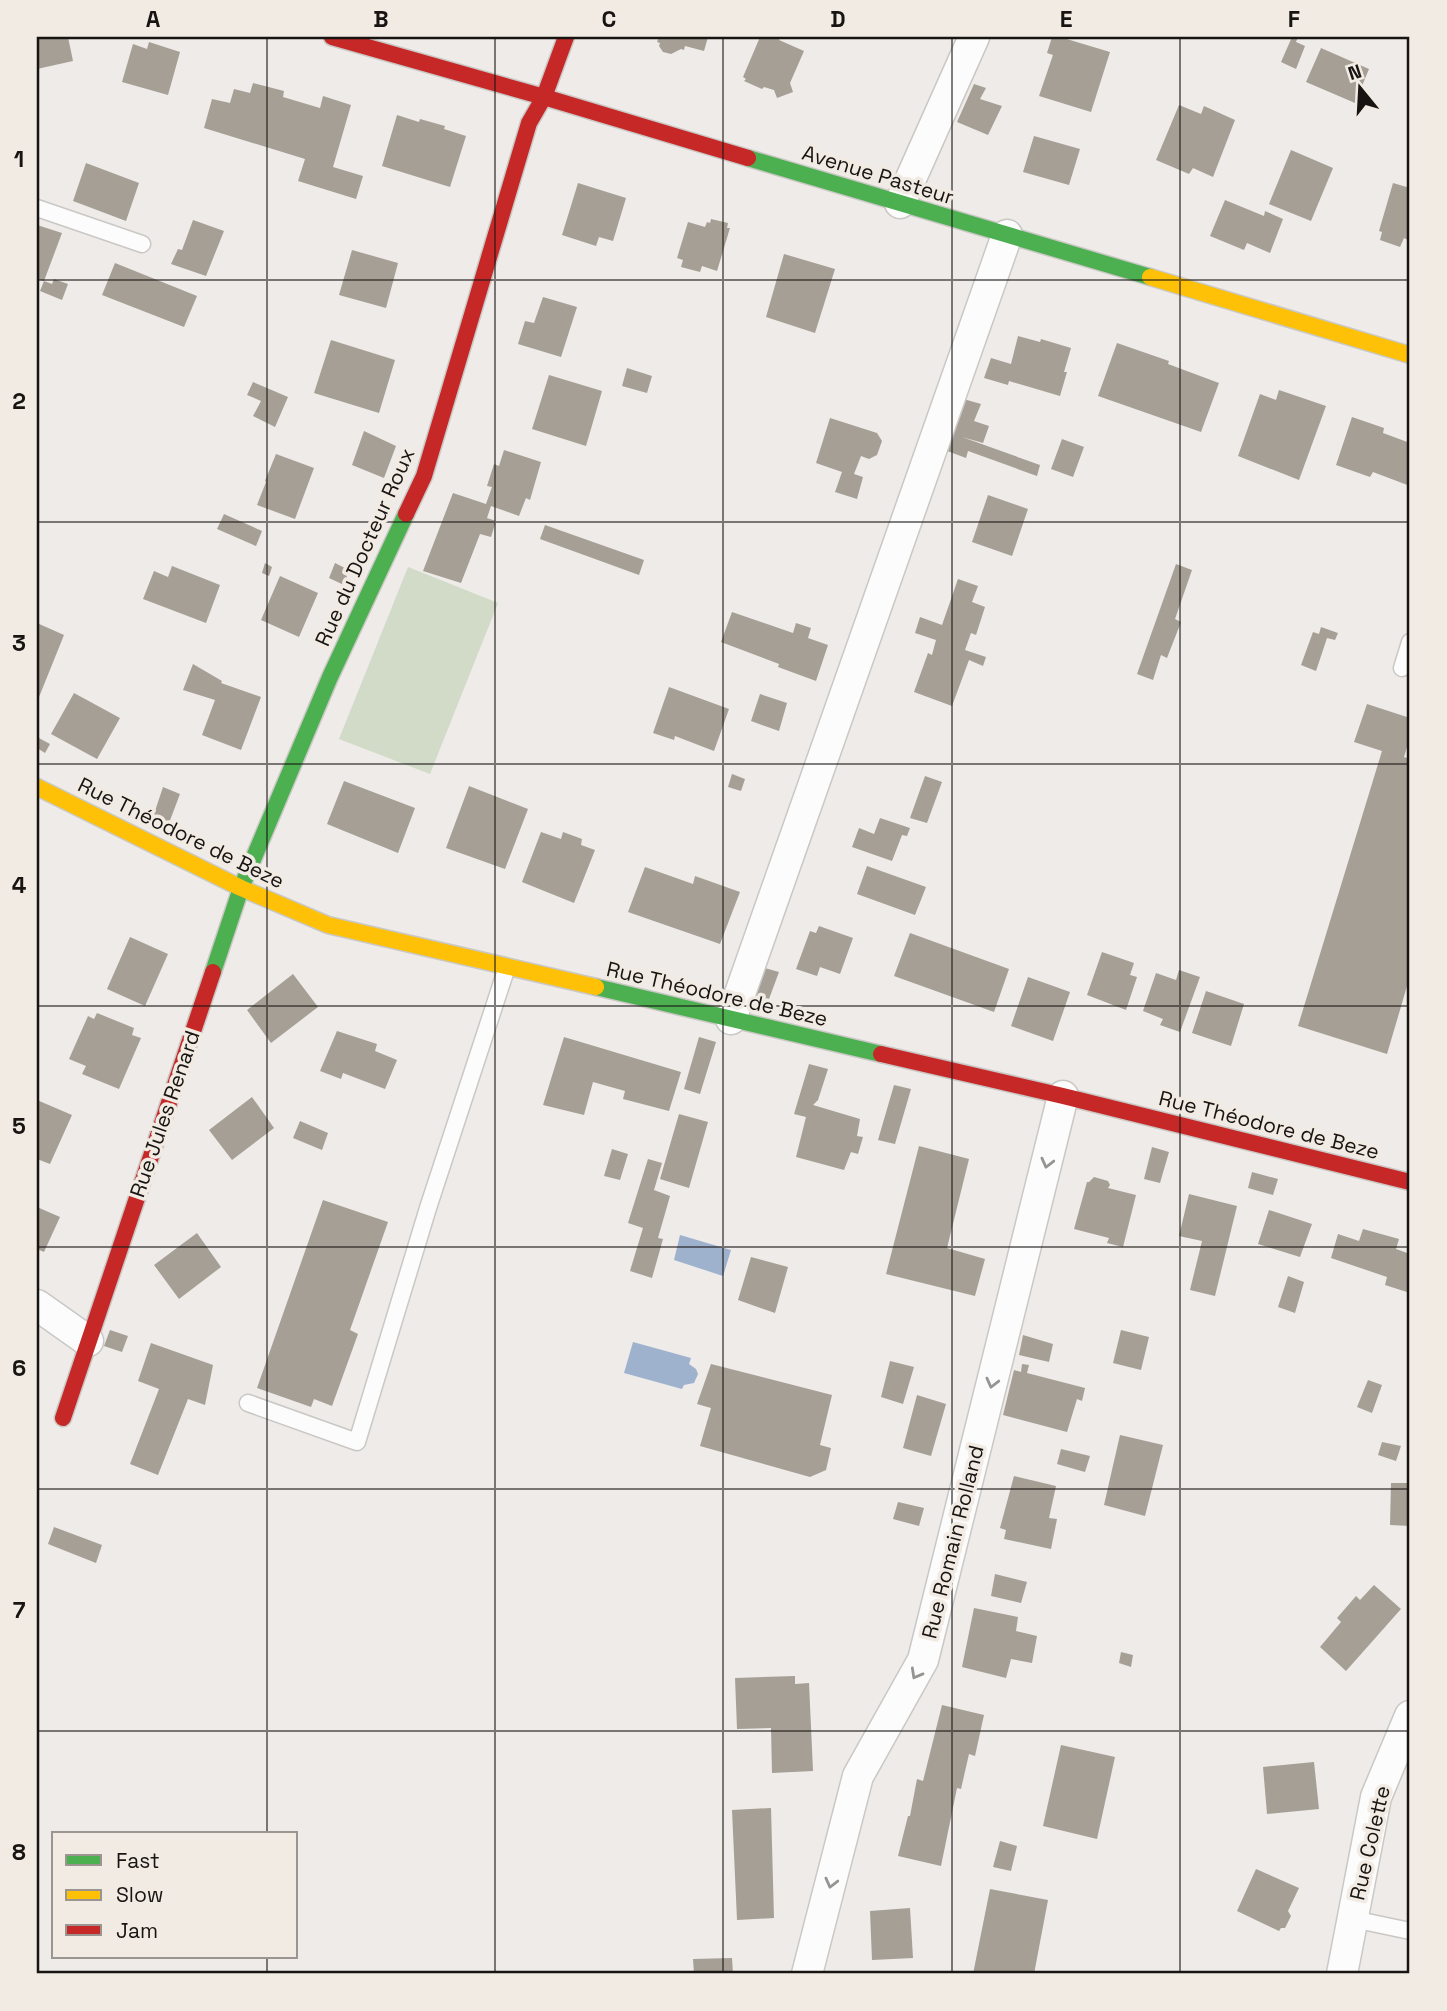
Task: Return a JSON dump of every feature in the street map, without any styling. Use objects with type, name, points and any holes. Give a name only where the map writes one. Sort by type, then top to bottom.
[{"type":"street","name":"Avenue Pasteur","points":[[332,37],[544,97],[1410,355]]},
{"type":"street","name":"Rue du Docteur Roux","points":[[241,888],[330,677],[424,476],[529,123],[544,97],[566,37]]},
{"type":"street","points":[[901,203],[974,37]]},
{"type":"street","points":[[731,1019],[1007,235]]},
{"type":"street","name":"Rue Théodore de Beze","points":[[37,787],[241,888],[328,925],[1063,1096],[1410,1182]]},
{"type":"street","name":"Rue Jules Renard","points":[[63,1418],[241,888]]},
{"type":"street","name":"Rue Romain Rolland","points":[[807,1974],[858,1776],[923,1660],[1063,1096]]},
{"type":"street","points":[[37,1305],[89,1341]]},
{"type":"street","name":"Rue Colette","points":[[1342,1974],[1376,1797],[1410,1716]]},
{"type":"lane","points":[[37,208],[142,244]]},
{"type":"lane","points":[[1402,668],[1410,642]]},
{"type":"lane","points":[[248,1403],[357,1442],[428,1208],[507,967]]},
{"type":"lane","points":[[1353,1919],[1410,1931]]},
{"type":"green space","points":[[408,567],[498,603],[430,774],[339,739]]},
{"type":"water","points":[[680,1235],[731,1250],[723,1276],[674,1260]]},
{"type":"water","points":[[633,1342],[691,1358],[689,1364],[698,1374],[694,1383],[684,1385],[682,1389],[624,1373]]},
{"type":"building","points":[[37,37],[68,37],[73,61],[37,69]]},
{"type":"building","points":[[659,37],[708,37],[704,51],[685,46],[684,50],[671,54],[663,52],[657,42]]},
{"type":"building","points":[[760,37],[781,37],[779,40],[804,51],[790,83],[793,92],[777,98],[774,90],[764,87],[762,89],[744,81],[746,79],[743,77]]},
{"type":"building","points":[[1052,37],[1110,52],[1091,112],[1039,96],[1053,55],[1047,53]]},
{"type":"building","points":[[1292,37],[1298,37],[1296,42],[1305,46],[1296,69],[1281,62]]},
{"type":"building","points":[[149,42],[180,52],[168,95],[122,82],[133,44],[147,49]]},
{"type":"building","points":[[1321,48],[1369,69],[1355,103],[1306,82]]},
{"type":"building","points":[[253,83],[284,91],[283,97],[320,108],[323,96],[351,105],[333,167],[363,176],[356,199],[298,181],[305,159],[204,128],[212,99],[230,103],[234,89],[250,93]]},
{"type":"building","points":[[974,84],[986,88],[980,99],[1002,106],[988,135],[957,122]]},
{"type":"building","points":[[1179,105],[1201,114],[1204,106],[1235,120],[1213,177],[1193,168],[1189,174],[1156,160]]},
{"type":"building","points":[[397,115],[445,126],[444,129],[466,136],[450,187],[382,166]]},
{"type":"building","points":[[1034,136],[1080,149],[1069,185],[1023,172]]},
{"type":"building","points":[[1291,150],[1333,168],[1311,221],[1269,204]]},
{"type":"building","points":[[86,163],[139,183],[126,221],[73,201]]},
{"type":"building","points":[[578,183],[626,198],[613,241],[599,237],[596,246],[562,235]]},
{"type":"building","points":[[1393,183],[1410,188],[1410,241],[1404,238],[1400,247],[1380,240],[1382,232],[1379,231]]},
{"type":"building","points":[[1225,200],[1264,216],[1265,211],[1283,219],[1270,253],[1247,243],[1244,250],[1210,236]]},
{"type":"building","points":[[711,219],[728,223],[727,228],[730,228],[717,271],[702,266],[700,272],[681,267],[683,260],[677,258],[688,222],[705,227]]},
{"type":"building","points":[[193,220],[224,231],[206,276],[171,264],[178,249],[182,250]]},
{"type":"building","points":[[37,225],[62,233],[44,281],[37,279]]},
{"type":"building","points":[[352,250],[398,263],[386,308],[339,295]]},
{"type":"building","points":[[784,254],[835,269],[815,333],[766,317]]},
{"type":"building","points":[[115,263],[197,296],[184,327],[102,295]]},
{"type":"building","points":[[54,279],[68,284],[62,300],[40,291],[44,281],[52,284]]},
{"type":"building","points":[[543,297],[577,307],[561,357],[518,344],[525,321],[534,323]]},
{"type":"building","points":[[1018,336],[1040,342],[1041,339],[1071,348],[1060,396],[1009,381],[1008,385],[984,378],[991,358],[1011,364]]},
{"type":"building","points":[[331,340],[395,360],[379,413],[314,393]]},
{"type":"building","points":[[1117,343],[1169,361],[1168,364],[1219,383],[1201,432],[1098,396]]},
{"type":"building","points":[[627,368],[652,376],[647,393],[622,386]]},
{"type":"building","points":[[549,375],[602,391],[586,446],[532,429]]},
{"type":"building","points":[[253,382],[288,397],[275,427],[253,416],[261,401],[247,395]]},
{"type":"building","points":[[1279,390],[1326,406],[1299,480],[1238,456],[1260,394],[1276,400]]},
{"type":"building","points":[[960,398],[981,404],[974,421],[989,426],[983,443],[962,437],[1040,465],[1037,476],[968,451],[966,458],[942,449]]},
{"type":"building","points":[[1352,417],[1384,428],[1383,433],[1410,443],[1410,486],[1373,472],[1370,477],[1336,465]]},
{"type":"building","points":[[830,418],[877,433],[882,441],[877,455],[869,459],[861,456],[854,474],[863,477],[857,499],[835,492],[842,472],[816,463]]},
{"type":"building","points":[[364,431],[396,446],[384,478],[352,465]]},
{"type":"building","points":[[1062,439],[1084,447],[1073,477],[1051,469]]},
{"type":"building","points":[[504,450],[541,462],[530,500],[526,498],[519,516],[491,506],[487,518],[496,521],[491,537],[480,534],[461,583],[423,571],[453,493],[486,504],[492,487],[487,486],[494,464],[499,466]]},
{"type":"building","points":[[276,454],[314,468],[295,519],[257,505]]},
{"type":"building","points":[[988,495],[1028,509],[1012,556],[972,542]]},
{"type":"building","points":[[224,514],[262,531],[256,546],[217,529]]},
{"type":"building","points":[[545,525],[644,560],[639,575],[540,539]]},
{"type":"building","points":[[265,563],[272,567],[269,576],[262,573]]},
{"type":"building","points":[[335,563],[349,570],[344,585],[329,578]]},
{"type":"building","points":[[1176,564],[1192,570],[1175,619],[1181,622],[1167,658],[1161,655],[1153,680],[1137,674]]},
{"type":"building","points":[[172,566],[220,585],[206,623],[143,599],[154,571],[168,577]]},
{"type":"building","points":[[280,576],[318,593],[299,637],[261,620]]},
{"type":"building","points":[[958,579],[978,586],[972,602],[985,607],[976,635],[971,633],[965,650],[986,657],[983,666],[969,660],[952,706],[914,692],[928,653],[932,655],[936,640],[915,633],[920,617],[942,625]]},
{"type":"building","points":[[732,612],[793,633],[796,623],[811,628],[808,638],[828,645],[816,681],[721,642]]},
{"type":"building","points":[[37,623],[64,635],[37,702]]},
{"type":"building","points":[[1321,627],[1338,633],[1335,640],[1327,638],[1316,671],[1301,665],[1313,632],[1319,634]]},
{"type":"building","points":[[193,664],[222,681],[221,683],[261,697],[241,750],[202,735],[215,700],[183,690]]},
{"type":"building","points":[[669,687],[729,709],[714,751],[675,736],[674,740],[653,733]]},
{"type":"building","points":[[74,693],[120,718],[97,759],[51,734]]},
{"type":"building","points":[[760,694],[787,703],[779,731],[751,721]]},
{"type":"building","points":[[1367,704],[1410,718],[1410,737],[1404,757],[1410,759],[1410,976],[1387,1054],[1298,1026],[1382,751],[1354,742]]},
{"type":"building","points":[[37,737],[50,744],[45,753],[37,748]]},
{"type":"building","points":[[732,774],[745,779],[741,791],[728,787]]},
{"type":"building","points":[[925,776],[942,782],[927,823],[910,818]]},
{"type":"building","points":[[344,781],[415,808],[398,853],[327,824]]},
{"type":"building","points":[[469,786],[528,809],[505,869],[446,848]]},
{"type":"building","points":[[163,787],[180,794],[169,823],[154,814]]},
{"type":"building","points":[[880,818],[910,828],[907,836],[902,835],[892,861],[852,847],[859,828],[874,834]]},
{"type":"building","points":[[541,832],[561,839],[563,832],[582,839],[581,845],[595,850],[574,903],[522,882]]},
{"type":"building","points":[[867,866],[926,887],[915,915],[857,894]]},
{"type":"building","points":[[645,867],[693,884],[695,876],[740,892],[720,944],[628,912]]},
{"type":"building","points":[[819,926],[853,938],[840,974],[820,967],[817,976],[796,969],[810,931],[816,933]]},
{"type":"building","points":[[910,933],[1009,969],[994,1012],[894,976]]},
{"type":"building","points":[[130,937],[168,954],[145,1006],[107,989]]},
{"type":"building","points":[[1102,952],[1134,963],[1130,975],[1137,977],[1126,1010],[1087,995]]},
{"type":"building","points":[[758,966],[779,972],[769,999],[748,994]]},
{"type":"building","points":[[1179,970],[1200,977],[1180,1032],[1160,1025],[1163,1019],[1143,1011],[1156,973],[1176,980]]},
{"type":"building","points":[[293,974],[318,1007],[271,1043],[247,1010]]},
{"type":"building","points":[[1028,977],[1070,992],[1053,1041],[1011,1026]]},
{"type":"building","points":[[1206,991],[1244,1004],[1231,1046],[1192,1033]]},
{"type":"building","points":[[97,1013],[134,1028],[132,1035],[141,1038],[119,1089],[82,1074],[86,1066],[69,1059],[88,1016],[94,1019]]},
{"type":"building","points":[[337,1031],[377,1044],[375,1051],[397,1060],[385,1089],[343,1073],[341,1079],[320,1071]]},
{"type":"building","points":[[564,1037],[681,1072],[669,1111],[623,1099],[625,1091],[593,1082],[584,1115],[543,1105]]},
{"type":"building","points":[[699,1037],[716,1042],[700,1094],[684,1089]]},
{"type":"building","points":[[809,1064],[828,1069],[818,1100],[813,1105],[860,1119],[857,1136],[863,1137],[858,1154],[851,1152],[844,1170],[796,1157],[806,1117],[794,1114]]},
{"type":"building","points":[[894,1085],[911,1089],[895,1144],[878,1140]]},
{"type":"building","points":[[252,1097],[274,1128],[232,1160],[209,1130]]},
{"type":"building","points":[[37,1100],[72,1115],[50,1164],[37,1159]]},
{"type":"building","points":[[679,1114],[708,1122],[689,1188],[660,1179]]},
{"type":"building","points":[[300,1121],[328,1133],[322,1150],[293,1138]]},
{"type":"building","points":[[919,1146],[969,1159],[947,1248],[985,1259],[975,1296],[886,1274]]},
{"type":"building","points":[[1152,1147],[1169,1152],[1160,1183],[1144,1179]]},
{"type":"building","points":[[612,1149],[628,1154],[620,1180],[604,1176]]},
{"type":"building","points":[[648,1159],[662,1163],[654,1190],[670,1196],[658,1238],[663,1239],[652,1278],[630,1271],[643,1228],[628,1223]]},
{"type":"building","points":[[1252,1172],[1278,1179],[1273,1195],[1248,1188]]},
{"type":"building","points":[[1094,1177],[1108,1181],[1108,1188],[1136,1195],[1123,1247],[1107,1243],[1109,1238],[1074,1229],[1087,1182]]},
{"type":"building","points":[[1189,1194],[1237,1206],[1215,1296],[1190,1290],[1202,1241],[1179,1236]]},
{"type":"building","points":[[323,1200],[388,1222],[350,1330],[358,1334],[332,1406],[314,1399],[311,1407],[257,1388]]},
{"type":"building","points":[[37,1207],[60,1217],[44,1252],[37,1249]]},
{"type":"building","points":[[1269,1210],[1312,1224],[1300,1257],[1258,1244]]},
{"type":"building","points":[[1363,1229],[1399,1239],[1396,1249],[1410,1254],[1410,1293],[1385,1285],[1387,1277],[1331,1258],[1338,1234],[1359,1241]]},
{"type":"building","points":[[197,1233],[221,1267],[179,1299],[154,1265]]},
{"type":"building","points":[[751,1257],[788,1267],[775,1313],[738,1300]]},
{"type":"building","points":[[1288,1276],[1304,1282],[1295,1313],[1278,1307]]},
{"type":"building","points":[[110,1330],[128,1336],[122,1352],[104,1346]]},
{"type":"building","points":[[1121,1330],[1149,1337],[1141,1370],[1113,1363]]},
{"type":"building","points":[[1023,1335],[1053,1344],[1049,1362],[1019,1355]]},
{"type":"building","points":[[151,1343],[213,1365],[205,1405],[188,1399],[158,1475],[130,1464],[159,1389],[138,1381]]},
{"type":"building","points":[[890,1361],[914,1367],[903,1404],[881,1397]]},
{"type":"building","points":[[711,1364],[832,1395],[820,1445],[831,1448],[826,1470],[810,1477],[700,1446],[711,1408],[697,1404]]},
{"type":"building","points":[[1022,1364],[1029,1365],[1027,1373],[1085,1388],[1082,1401],[1077,1399],[1067,1432],[1003,1415],[1014,1370],[1021,1372]]},
{"type":"building","points":[[1368,1380],[1382,1385],[1372,1413],[1357,1407]]},
{"type":"building","points":[[917,1395],[946,1404],[931,1456],[903,1448]]},
{"type":"building","points":[[1120,1435],[1163,1445],[1145,1516],[1104,1505]]},
{"type":"building","points":[[1382,1442],[1401,1446],[1396,1461],[1378,1455]]},
{"type":"building","points":[[1061,1449],[1090,1456],[1085,1472],[1057,1464]]},
{"type":"building","points":[[1014,1476],[1056,1486],[1049,1518],[1057,1519],[1051,1549],[1004,1539],[1006,1530],[1000,1528]]},
{"type":"building","points":[[1391,1483],[1410,1483],[1410,1526],[1390,1525]]},
{"type":"building","points":[[898,1502],[924,1508],[919,1526],[893,1519]]},
{"type":"building","points":[[54,1527],[102,1545],[96,1563],[48,1544]]},
{"type":"building","points":[[995,1574],[1027,1582],[1021,1603],[991,1596]]},
{"type":"building","points":[[1374,1585],[1401,1609],[1346,1671],[1320,1647],[1341,1622],[1337,1618],[1356,1596],[1360,1600]]},
{"type":"building","points":[[974,1608],[1018,1617],[1016,1631],[1037,1636],[1032,1663],[1011,1659],[1006,1678],[962,1667]]},
{"type":"building","points":[[1121,1652],[1133,1655],[1131,1667],[1119,1663]]},
{"type":"building","points":[[795,1676],[795,1684],[809,1683],[813,1771],[772,1773],[771,1728],[737,1729],[735,1678]]},
{"type":"building","points":[[942,1705],[984,1715],[975,1756],[969,1754],[961,1789],[957,1788],[941,1866],[898,1856],[917,1779],[923,1781]]},
{"type":"building","points":[[1061,1745],[1115,1757],[1097,1839],[1043,1826]]},
{"type":"building","points":[[1314,1762],[1319,1809],[1267,1814],[1263,1767]]},
{"type":"building","points":[[771,1808],[774,1918],[737,1920],[732,1810]]},
{"type":"building","points":[[1000,1841],[1017,1846],[1011,1871],[993,1867]]},
{"type":"building","points":[[1256,1869],[1299,1888],[1288,1911],[1291,1916],[1285,1928],[1279,1931],[1237,1911]]},
{"type":"building","points":[[990,1889],[1048,1900],[1034,1974],[973,1974]]},
{"type":"building","points":[[910,1908],[913,1958],[872,1960],[870,1911]]},
{"type":"building","points":[[732,1958],[733,1974],[694,1974],[693,1959]]},
{"type":"traffic: fast","points":[[748,158],[1150,277]]},
{"type":"traffic: fast","points":[[213,972],[241,888],[330,677],[406,514]]},
{"type":"traffic: fast","points":[[596,987],[881,1054]]},
{"type":"traffic: slow","points":[[1150,277],[1410,355]]},
{"type":"traffic: slow","points":[[37,787],[241,888],[328,925],[596,987]]},
{"type":"traffic: jam","points":[[332,37],[748,158]]},
{"type":"traffic: jam","points":[[406,514],[424,476],[529,123],[544,97],[566,37]]},
{"type":"traffic: jam","points":[[63,1418],[213,972]]},
{"type":"traffic: jam","points":[[881,1054],[1410,1182]]}]
